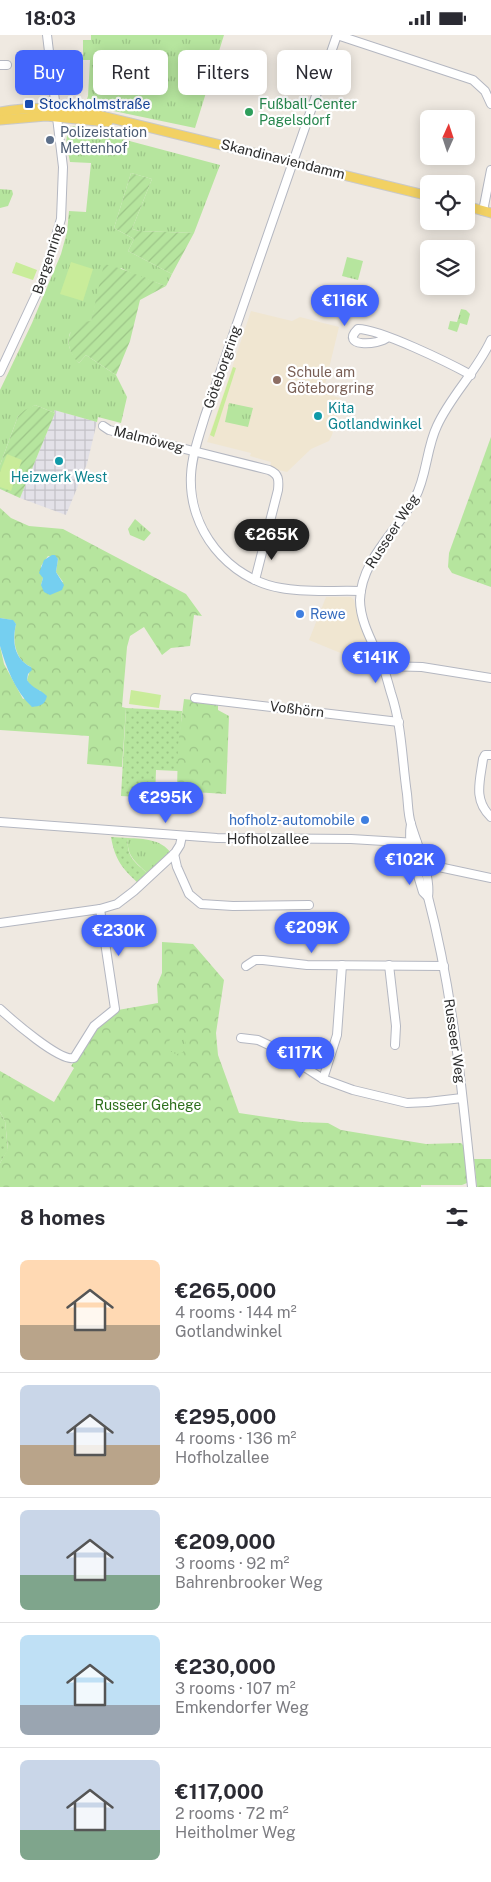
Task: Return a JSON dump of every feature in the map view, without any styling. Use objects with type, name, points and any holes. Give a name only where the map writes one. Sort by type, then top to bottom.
[{"type":"main road","name":"Skandinaviendamm","points":[[0,112],[30,107],[57,112],[90,113],[420,194]]},
{"type":"main road","name":"Skandinaviendamm","points":[[0,120],[57,112]]},
{"type":"street","points":[[46,35],[57,112]]},
{"type":"street","points":[[337,35],[472,80],[485,91],[491,104]]},
{"type":"street","name":"Göteborgring","points":[[337,35],[212,395],[195,451],[191,475],[192,497],[196,515],[210,542],[234,568],[273,586],[291,589],[361,591]]},
{"type":"street","name":"Bergenring","points":[[0,372],[43,280],[61,219],[63,167],[57,112]]},
{"type":"street","points":[[487,212],[491,170]]},
{"type":"street","points":[[388,337],[471,375]]},
{"type":"street","name":"Russeer Weg","points":[[472,1187],[444,966],[428,897],[429,892],[414,842],[399,722],[382,666],[362,615],[360,600],[364,578],[372,561],[415,498],[420,486],[429,445],[440,419],[482,358],[491,340]]},
{"type":"street","name":"Malmöweg","points":[[103,426],[123,433],[269,470],[278,475],[279,481],[276,495],[255,579]]},
{"type":"street","points":[[382,666],[422,667],[491,678]]},
{"type":"street","name":"Voßhörn","points":[[195,697],[399,722]]},
{"type":"street","points":[[491,755],[485,755],[483,759],[478,793],[482,806],[491,817]]},
{"type":"street","name":"Hofholzallee","points":[[0,822],[242,839],[351,839],[414,842]]},
{"type":"street","points":[[0,923],[100,909],[116,904],[127,898],[174,854],[180,845],[182,836]]},
{"type":"street","points":[[174,854],[177,867],[189,894],[201,904],[216,906],[309,905]]},
{"type":"street","points":[[419,863],[491,878]]},
{"type":"street","points":[[0,1009],[45,1045],[71,1059],[75,1056],[94,1026],[115,1009],[100,909]]},
{"type":"street","points":[[246,967],[254,960],[307,965],[444,966]]},
{"type":"street","points":[[323,1079],[337,1035],[342,965]]},
{"type":"street","points":[[389,965],[396,1026],[395,1045]]},
{"type":"street","points":[[241,1038],[258,1040],[275,1048],[323,1079],[353,1089],[407,1103],[462,1097]]},
{"type":"shaded area","name":"Schule am Göteborgring","points":[[251,311],[292,321],[300,317],[339,327],[323,393],[340,398],[341,402],[332,435],[329,441],[311,449],[287,472],[270,468],[271,462],[250,456],[251,453],[207,442]]},
{"type":"shaded area","points":[[54,410],[97,422],[87,464],[66,515],[20,498],[55,413]]},
{"type":"shaded area","points":[[326,597],[351,597],[354,600],[358,617],[372,653],[355,659],[309,640]]},
{"type":"green space","points":[[91,35],[224,35],[219,50],[178,50],[178,95],[205,95],[195,128],[85,105],[88,96],[90,60],[83,60],[83,40],[91,40]]},
{"type":"green space","points":[[73,126],[220,165],[194,233],[132,229],[152,179],[131,173],[114,228],[134,239],[128,251],[172,274],[166,286],[121,268],[98,294],[91,322],[70,333],[69,342],[72,353],[79,363],[86,355],[116,375],[127,397],[121,423],[98,417],[97,422],[54,410],[55,413],[35,405],[18,416],[0,465],[0,390],[32,323],[61,254],[67,232],[69,211],[86,212],[91,163],[70,162],[67,138]]},
{"type":"green space","points":[[131,173],[152,179],[132,229],[194,233],[172,274],[128,251],[134,239],[114,228]]},
{"type":"green space","points":[[0,189],[12,190],[13,194],[8,206],[0,208]]},
{"type":"green space","points":[[347,257],[363,261],[358,280],[342,276]]},
{"type":"green space","points":[[16,262],[37,270],[33,280],[12,273]]},
{"type":"green space","points":[[71,262],[93,269],[83,301],[60,294]]},
{"type":"green space","points":[[104,264],[166,286],[140,300],[130,341],[116,375],[86,355],[79,363],[70,350],[69,343],[69,336],[76,326],[83,322],[91,321]]},
{"type":"green space","points":[[461,309],[466,310],[470,314],[467,325],[460,323],[457,332],[448,329],[450,321],[457,322]]},
{"type":"green space","points":[[233,367],[236,368],[214,437],[210,435]]},
{"type":"green space","points":[[229,403],[253,408],[248,427],[225,422]]},
{"type":"green space","points":[[35,405],[55,413],[20,498],[0,489],[0,465],[18,416]]},
{"type":"green space","points":[[491,437],[491,587],[452,573],[448,567],[449,553]]},
{"type":"green space","points":[[7,454],[22,460],[11,491],[0,487],[0,472]]},
{"type":"green space","points":[[0,508],[11,518],[29,526],[63,529],[186,594],[202,616],[194,615],[190,646],[171,648],[162,655],[144,627],[130,636],[127,647],[122,707],[126,708],[122,767],[87,764],[89,736],[0,730],[0,646],[4,664],[23,699],[41,691],[32,688],[27,680],[31,667],[21,660],[18,655],[14,637],[16,624],[12,620],[0,618]],"holes":[[[48,556],[58,559],[56,572],[63,582],[41,585],[43,578],[41,566]]]},
{"type":"green space","points":[[135,519],[151,533],[144,541],[130,535],[128,529]]},
{"type":"green space","points":[[131,690],[161,695],[159,708],[129,704]]},
{"type":"green space","points":[[184,699],[218,703],[218,710],[229,716],[226,794],[177,791],[178,746]]},
{"type":"green space","points":[[126,708],[182,711],[178,771],[156,770],[155,798],[121,796]]},
{"type":"green space","points":[[111,837],[128,838],[128,850],[132,859],[148,874],[139,884],[120,863]]},
{"type":"green space","points":[[128,838],[157,842],[171,853],[148,874],[130,854]]},
{"type":"green space","name":"Russeer Gehege","points":[[162,942],[193,944],[224,980],[216,1033],[218,1055],[239,1113],[301,1122],[328,1123],[341,1130],[426,1144],[461,1143],[464,1146],[467,1183],[462,1185],[421,1185],[421,1187],[0,1187],[0,1163],[8,1149],[5,1121],[0,1112],[0,1071],[54,1102],[74,1068],[71,1066],[101,1024],[118,1010],[158,1003],[157,985],[162,973]]},
{"type":"green space","points":[[177,1036],[185,1041],[186,1045],[181,1053],[177,1054],[169,1049],[168,1045],[173,1037]]},
{"type":"green space","points":[[0,1112],[5,1121],[8,1150],[0,1163]]},
{"type":"green space","points":[[474,1159],[491,1159],[491,1187],[477,1187]]},
{"type":"water","points":[[55,555],[58,559],[56,572],[64,585],[62,590],[50,595],[44,592],[41,585],[43,578],[39,573],[44,560]]},
{"type":"water","points":[[0,618],[13,620],[16,624],[14,637],[16,649],[21,659],[32,670],[28,674],[27,680],[47,696],[40,705],[32,707],[21,694],[12,678],[0,646]]},
{"type":"place","name":"Stockholmstraße","points":[[29,104]]},
{"type":"place","name":"Fußball-Center Pagelsdorf","points":[[249,112]]},
{"type":"place","name":"Polizeistation Mettenhof","points":[[50,140]]},
{"type":"place","name":"Schule am Göteborgring","points":[[277,380]]},
{"type":"place","name":"Kita Gotlandwinkel","points":[[318,416]]},
{"type":"place","name":"Heizwerk West","points":[[59,461]]},
{"type":"place","name":"Rewe","points":[[300,614]]},
{"type":"place","name":"hofholz-automobile","points":[[365,820]]}]
